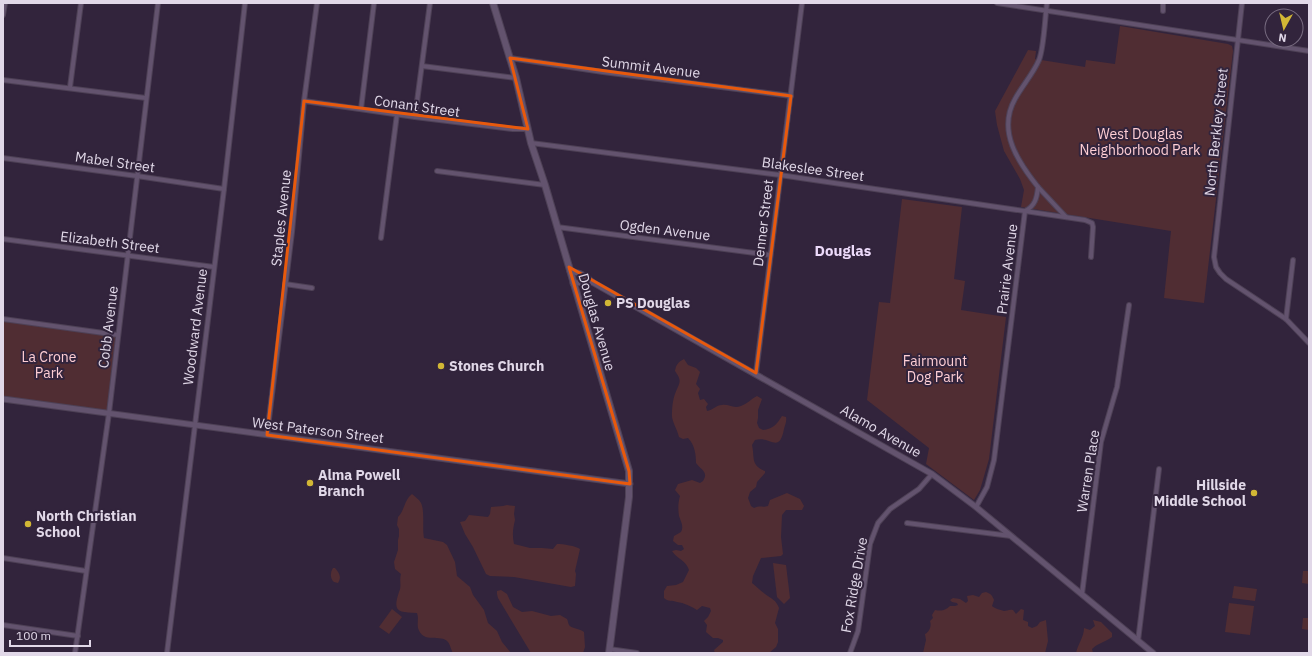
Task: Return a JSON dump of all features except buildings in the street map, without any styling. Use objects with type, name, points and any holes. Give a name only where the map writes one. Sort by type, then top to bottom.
[{"type":"main road","name":"Douglas Avenue","points":[[493,3],[516,78],[531,142],[545,184],[629,471],[630,484],[609,651]]},
{"type":"street","points":[[3,16],[5,3]]},
{"type":"street","points":[[70,87],[81,3]]},
{"type":"street","name":"Cobb Avenue","points":[[75,653],[109,413],[158,3]]},
{"type":"street","name":"Woodward Avenue","points":[[167,653],[224,189],[245,3]]},
{"type":"street","name":"Staples Avenue","points":[[267,435],[292,232],[304,101],[317,3]]},
{"type":"street","points":[[361,109],[374,3]]},
{"type":"street","points":[[415,117],[430,3]]},
{"type":"street","name":"Denner Street","points":[[756,373],[802,3]]},
{"type":"street","points":[[998,3],[1309,51]]},
{"type":"street","points":[[1047,3],[1039,60],[1014,100],[1010,109],[1008,127],[1011,146],[1016,156],[1038,187],[1066,217]]},
{"type":"street","points":[[1163,12],[1164,3]]},
{"type":"street","name":"North Berkley Street","points":[[1242,3],[1214,257],[1220,273],[1226,279],[1286,319]]},
{"type":"street","name":"Summit Avenue","points":[[510,58],[603,72],[791,96]]},
{"type":"street","points":[[422,66],[516,78]]},
{"type":"street","points":[[3,80],[70,87],[146,98]]},
{"type":"street","name":"Conant Street","points":[[304,101],[415,117],[513,129],[528,129]]},
{"type":"street","points":[[381,238],[397,114]]},
{"type":"street","name":"Blakeslee Street","points":[[531,142],[780,175],[1085,220],[1092,223],[1093,227],[1091,257]]},
{"type":"street","name":"Mabel Street","points":[[3,158],[224,189]]},
{"type":"street","points":[[437,171],[545,184]]},
{"type":"street","name":"Prairie Avenue","points":[[976,507],[987,487],[994,460],[1025,212],[1031,208],[1036,201],[1038,187]]},
{"type":"street","name":"Ogden Avenue","points":[[557,227],[770,255]]},
{"type":"street","name":"Elizabeth Street","points":[[3,239],[214,267]]},
{"type":"street","points":[[1293,260],[1286,319],[1309,343]]},
{"type":"street","name":"Alamo Avenue","points":[[570,271],[588,277],[592,282],[756,373],[932,474],[976,507],[1153,653]]},
{"type":"street","points":[[573,283],[592,282]]},
{"type":"street","points":[[285,284],[312,288]]},
{"type":"street","name":"Warren Place","points":[[1082,594],[1101,442],[1117,387],[1129,305]]},
{"type":"street","points":[[3,319],[118,335]]},
{"type":"street","name":"West Paterson Street","points":[[3,399],[630,484]]},
{"type":"street","points":[[1138,641],[1159,469]]},
{"type":"street","name":"Fox Ridge Drive","points":[[850,653],[858,631],[870,544],[878,523],[890,509],[919,489],[932,474]]},
{"type":"street","points":[[907,522],[1011,536]]},
{"type":"street","points":[[3,558],[86,571]]},
{"type":"street","points":[[3,625],[78,636]]},
{"type":"street","points":[[609,651],[637,653]]},
{"type":"highlighted area","points":[[510,58],[791,96],[756,373],[569,267],[629,471],[630,484],[267,435],[304,101],[528,129]]},
{"type":"green space","name":"West Douglas Neighborhood Park","points":[[1120,26],[1228,44],[1232,46],[1233,51],[1204,303],[1164,298],[1171,231],[1021,207],[1024,190],[1020,179],[1004,151],[995,111],[1028,50],[1036,51],[1035,59],[1085,67],[1086,60],[1115,64]]},
{"type":"green space","name":"Fairmount Dog Park","points":[[902,199],[962,207],[954,279],[965,281],[961,310],[1006,317],[989,459],[980,490],[974,500],[926,464],[929,448],[867,400],[879,302],[890,303]]},
{"type":"green space","name":"La Crone Park","points":[[3,319],[118,335],[109,413],[3,399]]},
{"type":"green space","points":[[684,359],[688,365],[696,368],[700,372],[696,384],[700,389],[698,393],[700,400],[704,399],[708,404],[706,407],[707,411],[720,405],[736,407],[741,406],[757,396],[762,399],[758,410],[757,423],[759,428],[763,430],[769,429],[776,424],[782,416],[786,417],[782,437],[777,443],[760,439],[755,440],[752,445],[755,463],[760,469],[765,471],[765,473],[757,482],[756,487],[750,492],[748,498],[751,506],[754,508],[766,507],[768,506],[770,500],[787,493],[800,499],[804,506],[802,510],[786,510],[782,515],[781,537],[783,554],[781,556],[761,558],[753,576],[752,583],[774,600],[779,608],[775,623],[778,629],[778,642],[776,647],[769,653],[715,653],[714,650],[723,642],[723,640],[713,638],[706,632],[707,625],[704,621],[711,611],[710,608],[702,606],[697,610],[685,604],[664,598],[664,591],[667,586],[676,585],[683,582],[689,570],[686,564],[672,551],[681,551],[684,549],[682,545],[678,545],[673,541],[674,536],[681,532],[682,528],[678,511],[680,496],[675,490],[678,484],[692,480],[700,483],[705,478],[704,471],[696,463],[694,447],[688,438],[683,439],[679,437],[672,419],[674,396],[680,382],[675,371],[680,361]]},
{"type":"green space","points":[[412,494],[419,500],[422,506],[424,538],[443,542],[447,545],[455,562],[457,576],[470,587],[473,595],[484,610],[488,623],[497,631],[502,642],[511,653],[453,653],[449,643],[445,640],[441,638],[428,638],[420,633],[418,628],[417,613],[402,611],[397,608],[396,604],[400,588],[401,574],[395,569],[394,562],[398,550],[398,517],[407,499]]},
{"type":"green space","points":[[507,505],[515,506],[515,520],[513,529],[514,544],[530,548],[553,549],[557,544],[560,544],[573,546],[580,549],[575,571],[575,586],[571,587],[514,577],[490,576],[486,574],[460,522],[465,521],[469,515],[488,517],[491,507]]},
{"type":"green space","points":[[773,563],[786,565],[790,598],[784,604],[777,597]]},
{"type":"green space","points":[[333,568],[335,568],[340,575],[338,583],[334,582],[331,577]]},
{"type":"green space","points":[[1303,571],[1309,571],[1309,584],[1302,583]]},
{"type":"green space","points":[[1234,586],[1257,589],[1255,601],[1232,598]]},
{"type":"green space","points":[[501,590],[507,594],[513,607],[522,612],[532,611],[551,616],[560,615],[567,619],[570,626],[584,632],[585,647],[583,653],[531,653],[498,598],[497,591]]},
{"type":"green space","points":[[986,592],[993,597],[994,600],[992,606],[996,608],[1004,611],[1013,610],[1016,614],[1021,609],[1024,610],[1023,620],[1028,622],[1028,626],[1032,628],[1037,626],[1040,622],[1046,620],[1048,641],[1045,653],[923,653],[926,640],[925,634],[930,629],[930,621],[933,618],[932,615],[935,610],[943,610],[950,606],[958,605],[950,600],[953,598],[960,599],[966,603],[968,601],[967,596],[973,595],[979,597],[982,593]]},
{"type":"green space","points":[[1229,603],[1254,606],[1250,635],[1225,632]]},
{"type":"green space","points":[[392,609],[402,617],[389,634],[379,627]]},
{"type":"green space","points":[[1303,618],[1309,618],[1309,630],[1302,629]]},
{"type":"green space","points":[[1093,620],[1101,622],[1112,633],[1112,637],[1094,647],[1092,649],[1093,653],[1076,653],[1084,628],[1090,630],[1095,626]]},
{"type":"place","name":"PS Douglas","points":[[608,303]]},
{"type":"place","name":"Stones Church","points":[[441,366]]},
{"type":"place","name":"Alma Powell Branch","points":[[310,483]]},
{"type":"place","name":"Hillside Middle School","points":[[1254,493]]},
{"type":"place","name":"North Christian School","points":[[28,524]]},
{"type":"district","name":"Douglas","points":[[843,250]]}]
